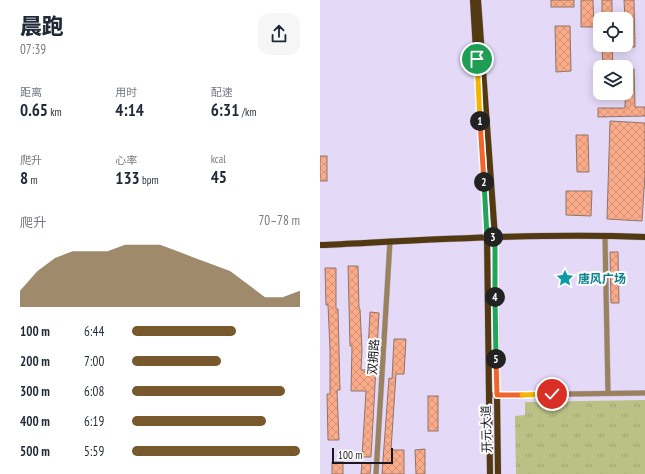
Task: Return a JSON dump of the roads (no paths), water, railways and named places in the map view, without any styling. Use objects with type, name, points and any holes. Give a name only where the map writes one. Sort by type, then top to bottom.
[{"type":"main road","name":"开元大道","points":[[473,0],[487,237],[490,474]]},
{"type":"main road","name":"开元大道","points":[[478,0],[495,238],[498,474]]},
{"type":"main road","points":[[320,245],[487,237],[645,237]]},
{"type":"street","points":[[605,236],[608,393]]},
{"type":"street","name":"双拥路","points":[[376,474],[390,242]]},
{"type":"street","points":[[489,395],[645,393]]},
{"type":"place","name":"唐风广场","points":[[565,278]]}]
